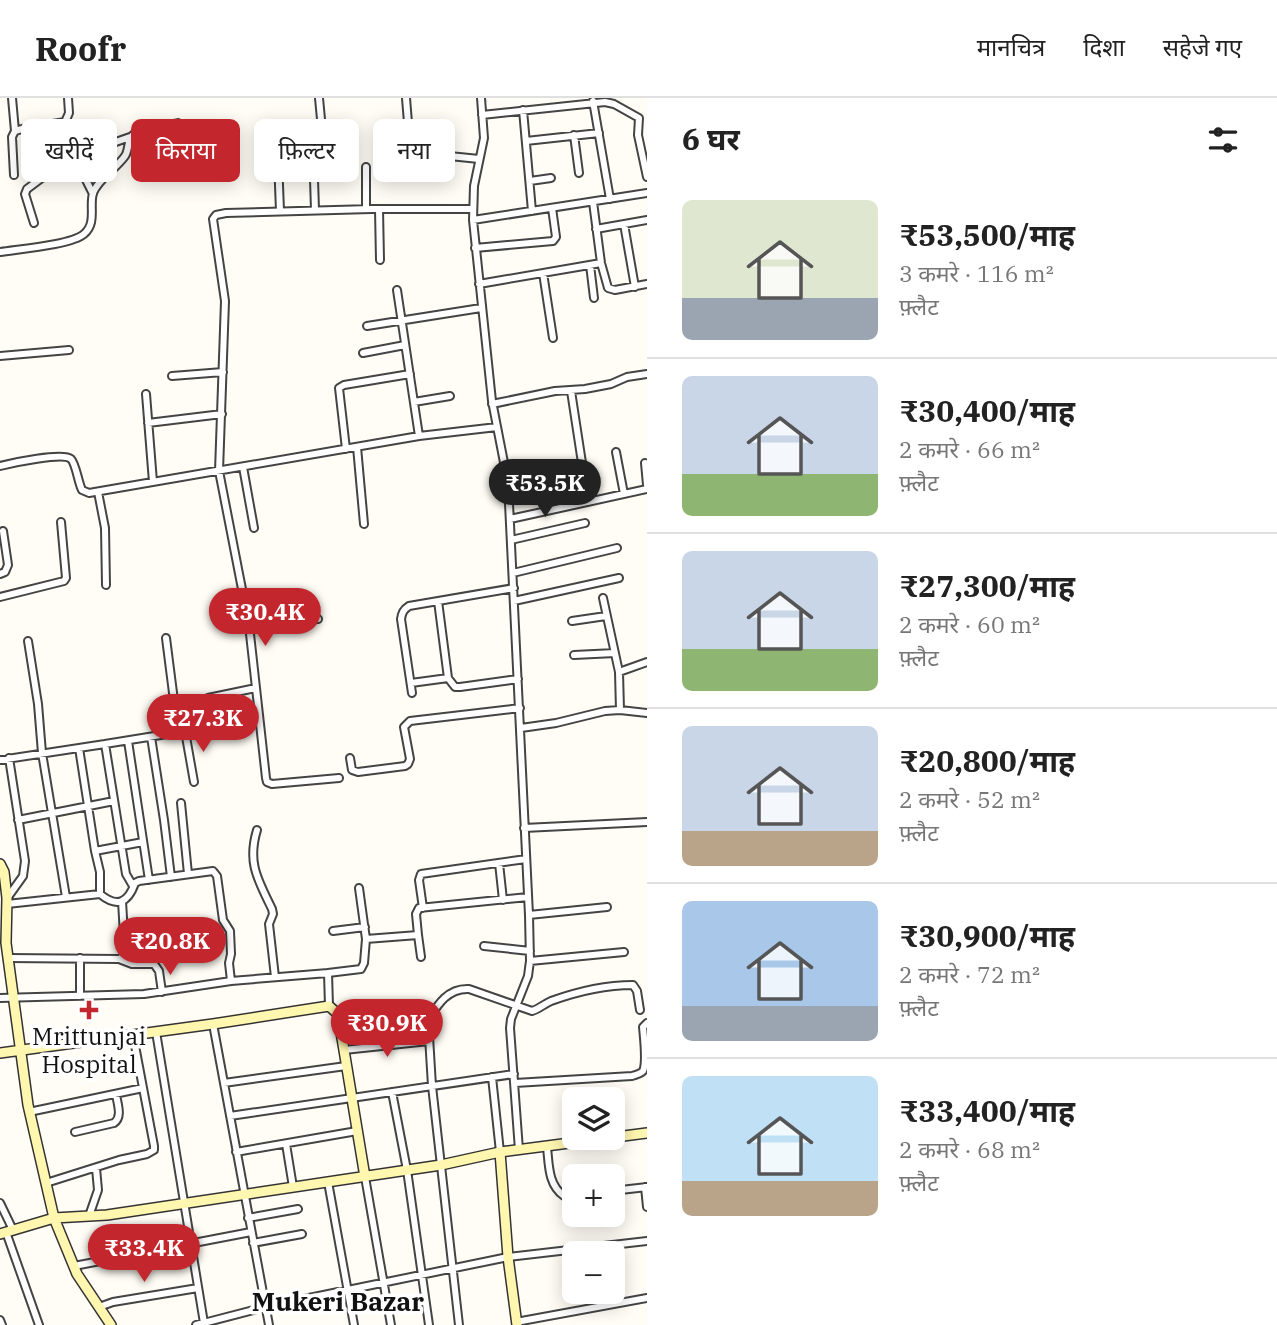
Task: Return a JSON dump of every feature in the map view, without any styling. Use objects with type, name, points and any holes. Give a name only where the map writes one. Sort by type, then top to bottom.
[{"type":"street","points":[[12,98],[15,131],[12,137],[14,174]]},
{"type":"street","points":[[67,119],[68,98]]},
{"type":"street","points":[[315,210],[314,179],[325,162],[319,98]]},
{"type":"street","points":[[406,98],[407,119]]},
{"type":"street","points":[[481,98],[484,138],[474,186],[473,220],[492,404],[508,483],[529,915],[528,976],[510,1028],[519,1150]]},
{"type":"street","points":[[548,98],[549,107]]},
{"type":"street","points":[[482,115],[593,100],[610,102],[647,123]]},
{"type":"street","points":[[593,100],[610,199]]},
{"type":"street","points":[[523,110],[532,211]]},
{"type":"street","points":[[639,118],[637,130],[647,177]]},
{"type":"street","points":[[15,131],[21,129]]},
{"type":"street","points":[[526,141],[598,132]]},
{"type":"street","points":[[574,135],[579,173]]},
{"type":"street","points":[[117,142],[131,136]]},
{"type":"street","points":[[0,252],[60,242],[83,235],[91,224],[95,188],[126,154],[131,136]]},
{"type":"street","points":[[455,157],[480,159]]},
{"type":"street","points":[[366,167],[366,209]]},
{"type":"street","points":[[530,180],[551,178]]},
{"type":"street","points":[[34,223],[25,194],[36,182]]},
{"type":"street","points":[[87,182],[93,194]]},
{"type":"street","points":[[279,182],[280,211]]},
{"type":"street","points":[[473,220],[647,193]]},
{"type":"street","points":[[593,202],[601,263],[608,288],[615,290],[647,284]]},
{"type":"street","points":[[475,248],[553,242],[556,237],[552,208]]},
{"type":"street","points":[[379,209],[380,260]]},
{"type":"street","points":[[339,778],[272,784],[267,782],[249,625],[219,471],[224,293],[212,219],[220,214],[280,211],[473,209]]},
{"type":"street","points":[[596,229],[647,220]]},
{"type":"street","points":[[624,224],[635,286]]},
{"type":"street","points":[[479,284],[601,263]]},
{"type":"street","points":[[590,265],[594,298]]},
{"type":"street","points":[[543,273],[553,338]]},
{"type":"street","points":[[397,290],[419,436]]},
{"type":"street","points":[[367,326],[481,308]]},
{"type":"street","points":[[363,353],[405,345]]},
{"type":"street","points":[[0,356],[69,350]]},
{"type":"street","points":[[172,376],[223,372]]},
{"type":"street","points":[[346,449],[339,388],[344,384],[410,374]]},
{"type":"street","points":[[492,404],[555,391],[611,384],[627,376],[647,374]]},
{"type":"street","points":[[571,391],[588,502]]},
{"type":"street","points":[[146,394],[153,482]]},
{"type":"street","points":[[414,402],[450,396]]},
{"type":"street","points":[[148,423],[222,414]]},
{"type":"street","points":[[0,466],[65,456],[72,461],[82,490],[89,493],[419,436],[497,427]]},
{"type":"street","points":[[357,447],[364,524]]},
{"type":"street","points":[[616,452],[624,494]]},
{"type":"street","points":[[510,519],[647,487],[645,463]]},
{"type":"street","points":[[243,467],[254,528]]},
{"type":"street","points":[[98,492],[104,528],[106,585]]},
{"type":"street","points":[[0,597],[64,581],[66,578],[61,522]]},
{"type":"street","points":[[511,540],[585,523]]},
{"type":"street","points":[[0,574],[5,572],[8,565],[3,531]]},
{"type":"street","points":[[513,573],[617,548]]},
{"type":"street","points":[[514,601],[619,578]]},
{"type":"street","points":[[412,693],[401,613],[409,606],[514,588]]},
{"type":"street","points":[[603,598],[619,672],[620,710]]},
{"type":"street","points":[[438,601],[448,678],[455,687],[518,679]]},
{"type":"street","points":[[572,621],[607,616]]},
{"type":"street","points":[[249,625],[318,619]]},
{"type":"street","points":[[166,638],[194,782]]},
{"type":"street","points":[[28,641],[39,712],[42,753],[66,897]]},
{"type":"street","points":[[574,655],[615,653]]},
{"type":"street","points":[[619,672],[647,662]]},
{"type":"street","points":[[411,683],[448,678]]},
{"type":"street","points":[[0,760],[207,726],[205,702],[208,698],[256,688]]},
{"type":"street","points":[[350,758],[352,770],[358,772],[405,766],[410,759],[404,727],[410,722],[520,708]]},
{"type":"street","points":[[521,728],[556,723],[596,712],[620,710],[647,713]]},
{"type":"street","points":[[151,737],[171,877]]},
{"type":"street","points":[[128,740],[149,880]]},
{"type":"street","points":[[105,744],[126,874],[133,886]]},
{"type":"street","points":[[79,748],[94,851],[100,872],[100,894]]},
{"type":"street","points":[[7,901],[25,869],[9,758]]},
{"type":"street","points":[[18,820],[114,801]]},
{"type":"street","points":[[181,803],[187,874]]},
{"type":"street","points":[[524,828],[647,822]]},
{"type":"street","points":[[257,830],[253,844],[253,864],[273,914],[268,924],[275,977]]},
{"type":"street","points":[[94,851],[143,842]]},
{"type":"street","points":[[423,908],[419,880],[421,874],[526,859]]},
{"type":"street","points":[[499,863],[503,900]]},
{"type":"street","points":[[1,870],[7,901],[6,943],[29,1112],[54,1218],[77,1274],[111,1325]]},
{"type":"street","points":[[7,901],[100,894],[112,902],[122,901],[132,893],[133,886],[139,881],[213,871],[217,876],[223,920],[230,931],[231,981]]},
{"type":"street","points":[[0,998],[144,994],[231,981],[361,969],[366,939],[359,888]]},
{"type":"street","points":[[421,957],[416,914],[419,908],[528,897]]},
{"type":"street","points":[[120,959],[125,952],[122,901]]},
{"type":"street","points":[[529,915],[607,907]]},
{"type":"street","points":[[333,931],[365,927]]},
{"type":"street","points":[[366,939],[418,935]]},
{"type":"street","points":[[484,946],[530,951]]},
{"type":"street","points":[[530,961],[624,952]]},
{"type":"street","points":[[8,958],[120,959],[132,964],[155,964],[159,971],[162,992]]},
{"type":"street","points":[[80,958],[80,996]]},
{"type":"street","points":[[328,973],[330,1006],[338,1014],[391,1325]]},
{"type":"street","points":[[459,1325],[432,1086],[428,1020],[449,993],[469,989],[535,1011],[549,1002],[592,990],[633,985],[636,987],[640,1010]]},
{"type":"street","points":[[0,1053],[330,1006]]},
{"type":"street","points":[[515,1083],[640,1074],[646,1071],[643,1027],[647,1023]]},
{"type":"street","points":[[213,1024],[268,1325]]},
{"type":"street","points":[[156,1032],[198,1289],[200,1324],[225,1321],[265,1307],[508,1256],[647,1241]]},
{"type":"street","points":[[46,1183],[154,1150],[133,1035]]},
{"type":"street","points":[[344,1050],[429,1041]]},
{"type":"street","points":[[224,1083],[346,1066]]},
{"type":"street","points":[[230,1116],[514,1073]]},
{"type":"street","points":[[492,1077],[516,1324],[647,1298]]},
{"type":"street","points":[[29,1112],[143,1088]]},
{"type":"street","points":[[392,1092],[407,1170],[429,1325]]},
{"type":"street","points":[[75,1132],[118,1121],[120,1117],[116,1094]]},
{"type":"street","points":[[236,1152],[357,1131]]},
{"type":"street","points":[[6,1232],[54,1218],[107,1215],[441,1165],[500,1152],[647,1133]]},
{"type":"street","points":[[286,1144],[293,1187]]},
{"type":"street","points":[[547,1147],[551,1179],[554,1188],[562,1194]]},
{"type":"street","points":[[89,1216],[98,1191],[96,1168]]},
{"type":"street","points":[[328,1182],[354,1325]]},
{"type":"street","points":[[625,1189],[646,1187],[647,1207]]},
{"type":"street","points":[[0,1203],[6,1232],[39,1325]]},
{"type":"street","points":[[248,1218],[298,1209]]},
{"type":"street","points":[[74,1266],[251,1232]]},
{"type":"street","points":[[253,1243],[302,1234]]},
{"type":"street","points":[[99,1307],[113,1302],[198,1289]]},
{"type":"street","points":[[0,1320],[2,1325]]},
{"type":"place","name":"Mrittunjai Hospital","points":[[89,1010]]},
{"type":"district","name":"Mukeri Bazar","points":[[338,1302]]}]
